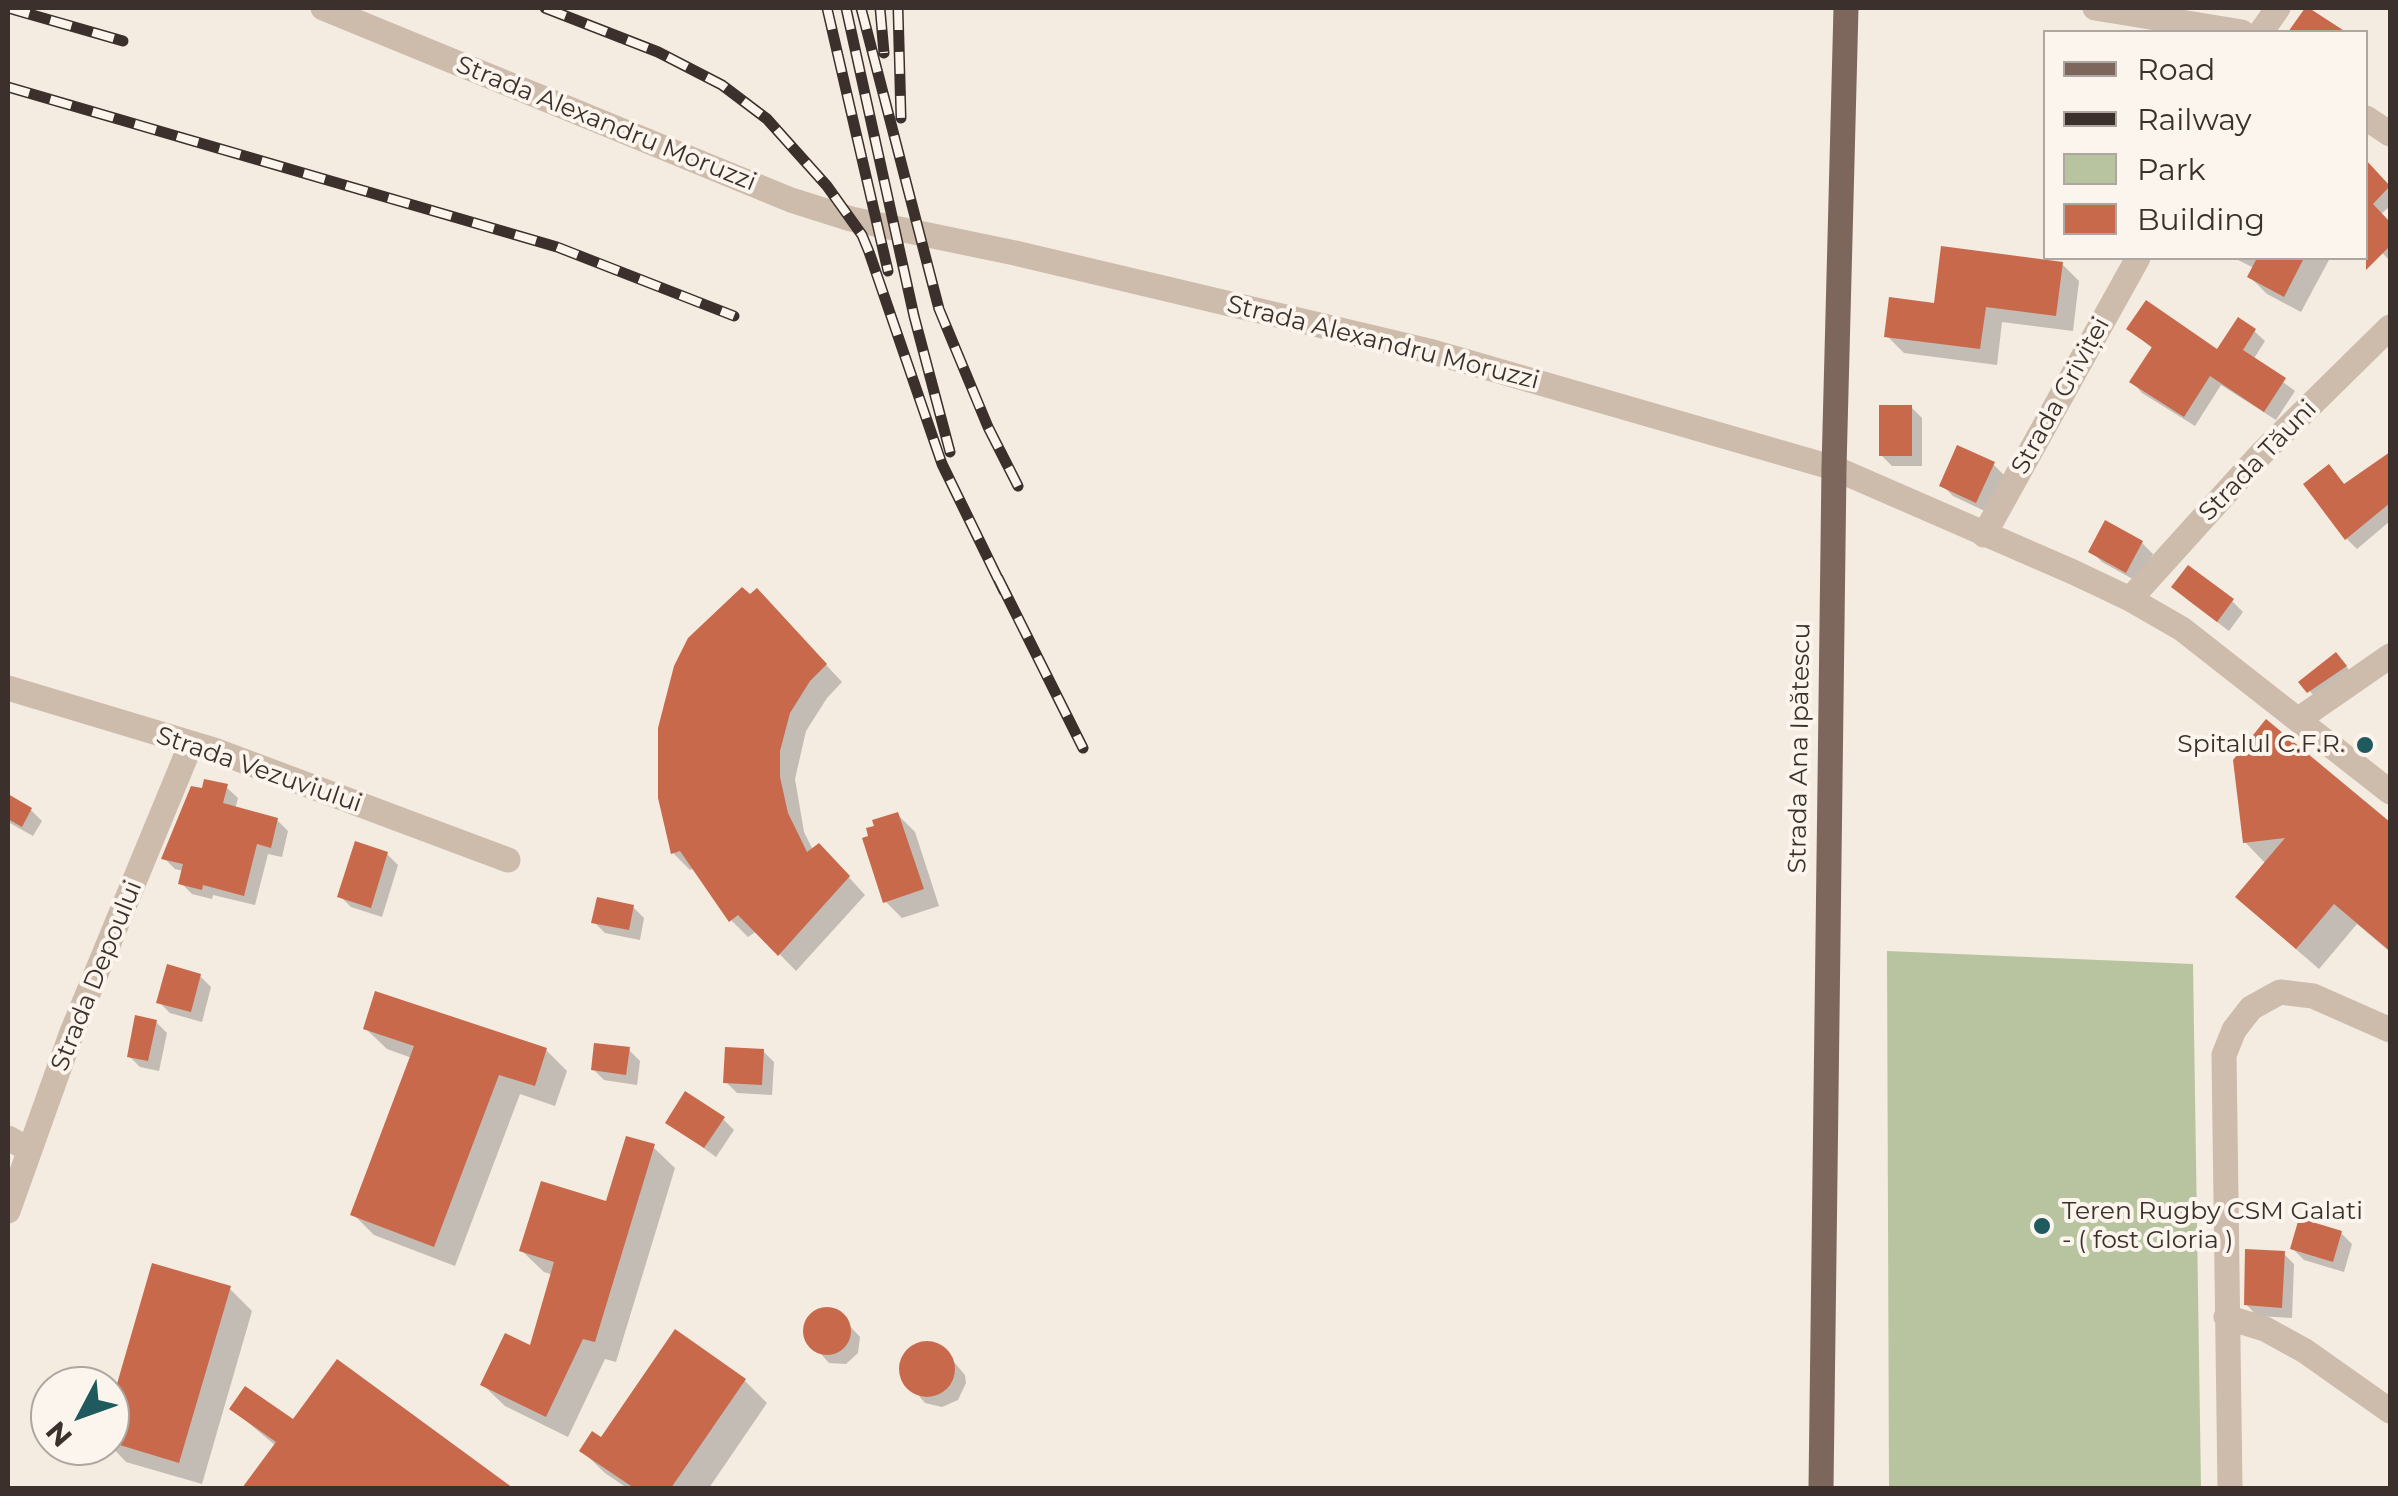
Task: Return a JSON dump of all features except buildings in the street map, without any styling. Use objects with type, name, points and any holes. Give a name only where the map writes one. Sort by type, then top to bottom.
[{"type":"main road","name":"Strada Ana Ipătescu","points":[[1821,1488],[1834,468],[1846,8]]},
{"type":"street","name":"Strada Alexandru Moruzzi","points":[[323,8],[791,200],[851,219],[1015,253],[1433,352],[1834,468],[2130,599],[2182,628],[2390,792]]},
{"type":"street","points":[[2095,8],[2230,30]]},
{"type":"street","points":[[2263,30],[2278,8]]},
{"type":"street","points":[[2368,119],[2390,134]]},
{"type":"street","name":"Strada Griviței","points":[[1984,535],[2137,260]]},
{"type":"street","name":"Strada Tăuni","points":[[2130,599],[2262,453],[2390,327]]},
{"type":"street","points":[[2299,719],[2390,656]]},
{"type":"street","name":"Strada Vezuviului","points":[[8,688],[192,744],[508,860]]},
{"type":"street","name":"Strada Depoului","points":[[8,1211],[18,1144],[72,1032],[192,744]]},
{"type":"street","points":[[2230,1488],[2224,1055],[2234,1030],[2251,1008],[2280,992],[2312,996],[2390,1030]]},
{"type":"street","points":[[2226,1316],[2265,1329],[2305,1351],[2390,1410]]},
{"type":"green space","name":"Teren Rugby CSM Galati - ( fost Gloria )","points":[[1887,951],[2193,964],[2201,1488],[1889,1488]]},
{"type":"railway","points":[[8,8],[123,41]]},
{"type":"railway","points":[[545,8],[658,52],[722,85],[767,119],[827,186],[862,235],[942,464],[1004,591]]},
{"type":"railway","points":[[827,8],[888,271]]},
{"type":"railway","points":[[846,8],[914,316],[950,452]]},
{"type":"railway","points":[[861,8],[939,309],[988,427],[1018,486]]},
{"type":"railway","points":[[880,8],[884,53]]},
{"type":"railway","points":[[898,8],[901,118]]},
{"type":"railway","points":[[8,87],[557,247],[734,316]]},
{"type":"railway","points":[[998,578],[1083,748]]},
{"type":"place","name":"Spitalul C.F.R.","points":[[2365,745]]},
{"type":"place","name":"Teren Rugby CSM Galati - ( fost Gloria )","points":[[2042,1226]]}]
